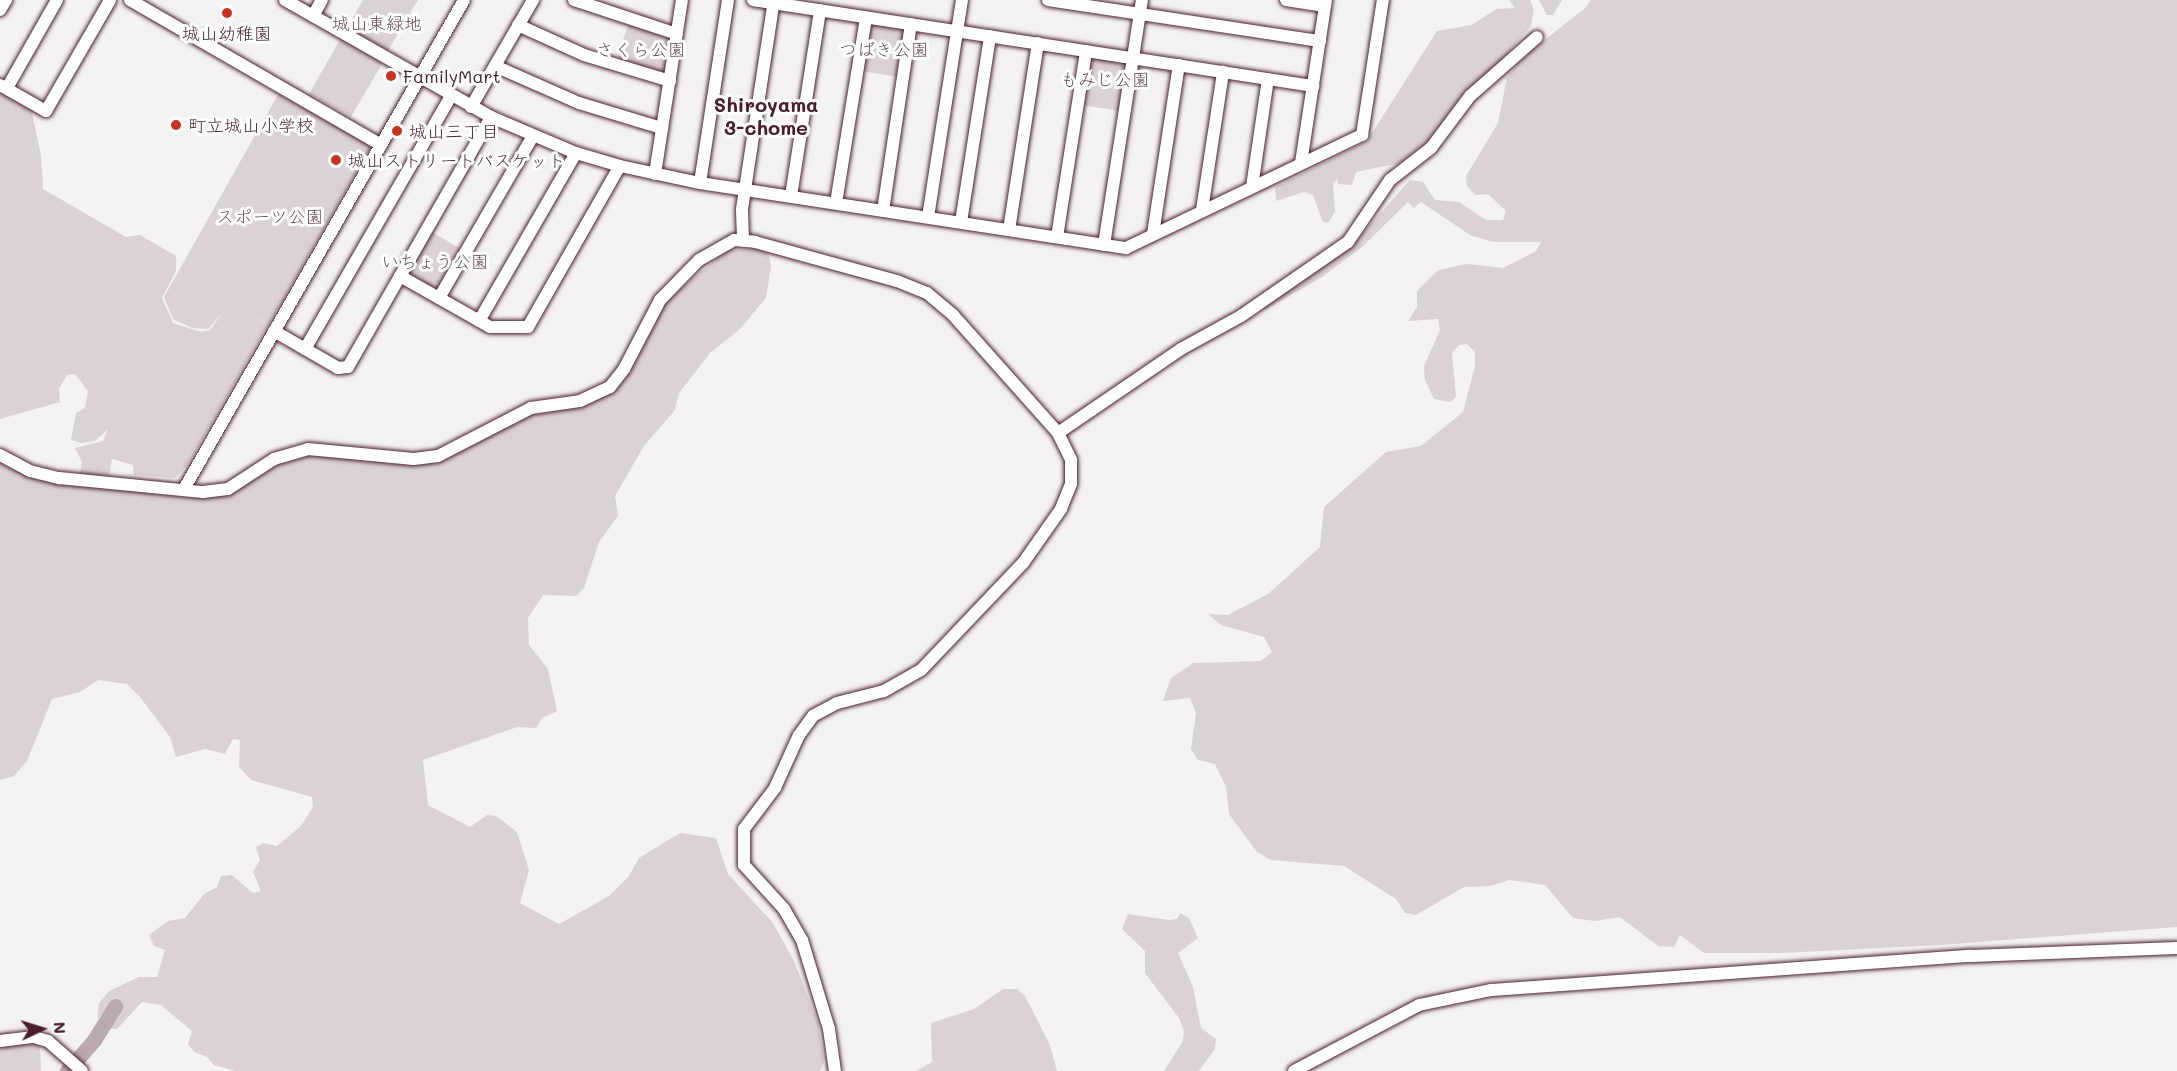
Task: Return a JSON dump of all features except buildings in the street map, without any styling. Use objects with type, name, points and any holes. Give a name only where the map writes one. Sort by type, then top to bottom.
[{"type":"street","points":[[0,9],[6,0]]},
{"type":"street","points":[[57,0],[3,86],[46,111],[110,0]]},
{"type":"street","points":[[130,0],[381,144]]},
{"type":"street","points":[[285,0],[491,117],[576,153],[620,166],[700,183],[1126,248],[1362,135],[1383,0]]},
{"type":"street","points":[[313,16],[322,0]]},
{"type":"street","points":[[183,489],[464,0]]},
{"type":"street","points":[[471,107],[533,0]]},
{"type":"street","points":[[574,0],[677,34]]},
{"type":"street","points":[[655,174],[682,0]]},
{"type":"street","points":[[700,183],[728,0]]},
{"type":"street","points":[[753,0],[773,1],[1313,86]]},
{"type":"street","points":[[928,217],[962,0]]},
{"type":"street","points":[[1048,0],[1320,41]]},
{"type":"street","points":[[1104,245],[1142,0]]},
{"type":"street","points":[[1286,0],[1326,3],[1301,163]]},
{"type":"street","points":[[743,239],[745,189],[773,1]]},
{"type":"street","points":[[790,196],[820,10]]},
{"type":"street","points":[[836,203],[866,17]]},
{"type":"street","points":[[883,210],[912,24]]},
{"type":"street","points":[[518,25],[584,55],[670,81]]},
{"type":"street","points":[[961,222],[990,36]]},
{"type":"street","points":[[1058,433],[1181,349],[1241,316],[1348,242],[1390,180],[1431,148],[1470,96],[1537,37]]},
{"type":"street","points":[[1009,230],[1038,43]]},
{"type":"street","points":[[1057,237],[1086,51]]},
{"type":"street","points":[[1153,234],[1179,65]]},
{"type":"street","points":[[495,66],[579,104],[662,128]]},
{"type":"street","points":[[1202,210],[1223,72]]},
{"type":"street","points":[[1252,187],[1268,79]]},
{"type":"street","points":[[305,349],[451,96]]},
{"type":"street","points":[[274,331],[345,369],[491,117]]},
{"type":"street","points":[[440,298],[533,136]]},
{"type":"street","points":[[479,321],[576,153]]},
{"type":"street","points":[[400,276],[490,327],[528,327],[620,166]]},
{"type":"street","points":[[0,455],[30,471],[59,478],[203,492],[228,489],[274,459],[308,449],[414,459],[438,456],[531,408],[571,404],[597,395],[610,387],[624,369],[660,300],[706,255],[743,239],[897,281],[927,293],[953,315],[1058,433],[1071,460],[1071,484],[1061,509],[1023,563],[921,670],[884,691],[837,703],[813,716],[799,735],[775,788],[744,829],[741,847],[744,865],[784,909],[802,940],[829,1029],[835,1071]]},
{"type":"street","points":[[1294,1071],[1419,1005],[1491,990],[1971,956],[2177,948]]},
{"type":"street","points":[[0,1041],[34,1037],[48,1041],[82,1071]]},
{"type":"green space","name":"城山東緑地","points":[[363,0],[418,0],[386,54],[345,31]]},
{"type":"green space","points":[[1509,0],[1530,0],[1534,10],[1531,26],[1434,137],[1400,163],[1356,172],[1352,185],[1338,184],[1337,179],[1333,184],[1335,212],[1328,223],[1323,222],[1313,195],[1304,192],[1276,201],[1275,187],[1367,141],[1437,31],[1472,25],[1496,9],[1515,8]]},
{"type":"green space","points":[[1539,0],[1562,0],[1553,15],[1547,15]]},
{"type":"green space","points":[[1591,0],[2177,0],[2177,927],[1940,945],[1781,953],[1704,953],[1680,935],[1674,947],[1658,946],[1620,917],[1595,921],[1573,918],[1545,885],[1509,880],[1491,886],[1464,887],[1416,915],[1405,913],[1396,899],[1344,866],[1271,860],[1257,852],[1229,814],[1226,787],[1215,764],[1198,760],[1191,749],[1196,713],[1190,698],[1163,701],[1171,678],[1193,663],[1261,661],[1272,652],[1264,637],[1221,625],[1208,614],[1228,615],[1268,594],[1320,547],[1324,507],[1386,452],[1421,446],[1463,412],[1475,366],[1475,352],[1467,344],[1459,345],[1452,353],[1456,397],[1450,402],[1434,399],[1425,380],[1424,366],[1440,330],[1438,319],[1408,321],[1417,307],[1417,291],[1438,270],[1467,264],[1503,268],[1536,251],[1541,242],[1493,242],[1470,235],[1421,202],[1414,208],[1408,202],[1362,247],[1322,277],[1267,309],[1258,309],[1352,245],[1410,180],[1423,182],[1435,200],[1459,202],[1486,220],[1503,220],[1506,211],[1488,194],[1476,195],[1467,186],[1466,176],[1498,123],[1507,77],[1528,53],[1584,9]]},
{"type":"green space","name":"つばき公園","points":[[868,24],[906,28],[899,77],[861,71]]},
{"type":"green space","name":"さくら公園","points":[[628,25],[670,36],[667,74],[616,62]]},
{"type":"green space","points":[[341,38],[383,62],[351,117],[309,94]]},
{"type":"green space","name":"もみじ公園","points":[[1089,56],[1128,64],[1121,111],[1081,105]]},
{"type":"green space","name":"スポーツ公園","points":[[0,90],[31,108],[41,156],[43,189],[126,237],[140,235],[176,256],[176,271],[162,298],[173,323],[201,332],[210,330],[223,312],[208,329],[192,328],[173,319],[164,297],[280,91],[370,142],[370,148],[269,324],[243,310],[268,324],[187,466],[175,478],[134,475],[133,465],[112,459],[109,476],[80,474],[82,462],[75,448],[103,441],[108,429],[95,441],[81,443],[71,440],[76,413],[85,408],[88,391],[75,374],[67,375],[59,389],[60,402],[0,419]]},
{"type":"green space","name":"いちょう公園","points":[[430,231],[463,250],[439,292],[407,275]]},
{"type":"green space","points":[[762,249],[769,255],[771,266],[766,298],[739,330],[710,353],[679,393],[675,410],[644,446],[615,496],[618,516],[599,542],[584,588],[576,596],[543,595],[528,618],[529,645],[548,669],[557,711],[542,718],[536,728],[517,727],[423,760],[428,805],[470,827],[487,815],[496,816],[517,832],[529,870],[520,903],[559,924],[609,896],[629,876],[639,858],[680,833],[716,838],[728,874],[773,923],[794,961],[818,1022],[824,1062],[820,1071],[235,1071],[214,1065],[207,1057],[194,1052],[188,1044],[192,1031],[161,1005],[142,1002],[117,1029],[111,1029],[109,1024],[115,1020],[114,1006],[97,1019],[99,1003],[109,991],[139,977],[157,977],[165,950],[154,946],[149,935],[168,921],[185,918],[204,894],[217,887],[221,876],[232,875],[253,893],[261,891],[253,872],[260,860],[256,847],[263,843],[277,846],[301,826],[313,807],[312,797],[251,780],[239,767],[240,740],[233,739],[225,754],[205,749],[176,757],[170,737],[140,697],[127,684],[98,680],[80,692],[52,699],[27,761],[14,776],[0,780],[0,460],[58,483],[195,498],[235,492],[271,468],[308,456],[446,458],[530,415],[573,408],[609,393],[655,317],[672,295],[728,250]]},
{"type":"green space","points":[[1180,913],[1189,918],[1198,938],[1178,953],[1193,987],[1201,1028],[1216,1039],[1215,1049],[1199,1071],[1164,1071],[1183,1041],[1184,1031],[1179,1018],[1145,973],[1145,951],[1122,929],[1128,914],[1169,920],[1177,919]]},
{"type":"green space","points":[[1003,989],[1017,989],[1025,996],[1050,1045],[1057,1071],[916,1071],[932,1062],[931,1023],[974,1009]]},
{"type":"green space","points":[[33,1043],[40,1047],[41,1071],[0,1071],[0,1047]]},
{"type":"waterway","points":[[67,1071],[94,1040],[115,1006]]},
{"type":"place","name":"城山幼稚園","points":[[227,13]]},
{"type":"place","name":"FamilyMart","points":[[391,76]]},
{"type":"place","name":"町立城山小学校","points":[[176,125]]},
{"type":"place","name":"城山三丁目","points":[[397,131]]},
{"type":"place","name":"城山ストリートバスケット","points":[[336,160]]},
{"type":"district","name":"Shiroyama 3-chome","points":[[766,116]]}]
